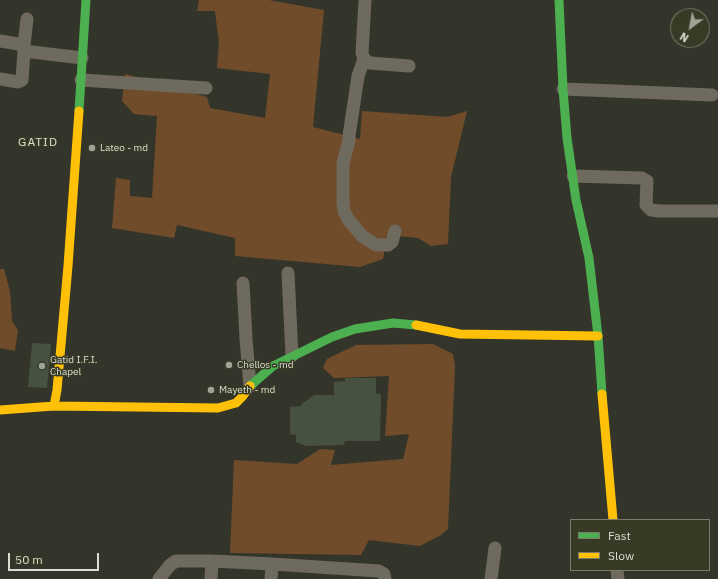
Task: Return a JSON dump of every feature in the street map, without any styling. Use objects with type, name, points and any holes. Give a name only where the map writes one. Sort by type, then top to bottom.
[{"type":"street","points":[[54,406],[57,390],[68,266],[86,0]]},
{"type":"street","points":[[365,0],[362,53],[364,59],[370,63],[409,66]]},
{"type":"street","points":[[559,0],[567,138],[576,200],[589,258],[598,336],[613,519]]},
{"type":"street","points":[[0,79],[18,82],[22,80],[27,19]]},
{"type":"street","points":[[0,41],[24,48],[82,58]]},
{"type":"street","points":[[364,59],[358,76],[349,141],[343,163],[344,210],[348,219],[362,236],[371,243],[376,245],[388,245],[392,242],[395,231]]},
{"type":"street","points":[[80,80],[206,88]]},
{"type":"street","points":[[563,89],[712,95]]},
{"type":"street","points":[[573,176],[642,178],[647,181],[646,205],[651,210],[718,211]]},
{"type":"street","points":[[288,273],[292,356]]},
{"type":"street","points":[[242,283],[250,386]]},
{"type":"street","points":[[0,410],[54,406],[218,408],[236,403],[250,386],[261,376],[273,366],[292,356],[332,337],[355,329],[393,323],[410,324],[460,334],[598,336]]},
{"type":"street","points":[[491,579],[495,548]]},
{"type":"street","points":[[159,579],[170,565],[176,561],[272,564],[323,573],[379,571],[384,574],[385,579]]},
{"type":"street","points":[[211,579],[212,561]]},
{"type":"street","points":[[271,579],[272,564]]},
{"type":"shaded area","points":[[199,0],[269,0],[324,10],[313,127],[360,139],[362,111],[447,117],[467,111],[451,177],[448,244],[431,246],[418,238],[387,235],[383,259],[360,267],[235,256],[235,238],[177,225],[174,238],[112,228],[116,178],[130,180],[130,196],[152,198],[157,116],[134,114],[122,101],[125,74],[207,97],[210,108],[265,118],[270,74],[217,68],[219,43],[215,11],[197,11]]},
{"type":"shaded area","points":[[0,269],[4,269],[10,291],[12,321],[18,330],[15,351],[0,348]]},
{"type":"shaded area","points":[[433,344],[453,354],[455,366],[448,529],[441,535],[420,546],[369,540],[361,555],[230,553],[234,460],[297,464],[320,449],[335,450],[331,465],[403,459],[409,434],[385,436],[389,376],[334,378],[323,368],[327,359],[356,345]]},
{"type":"building","name":"Gatid I.F.I. Chapel","points":[[32,343],[51,344],[47,388],[28,387]]},
{"type":"building","points":[[345,378],[376,378],[376,394],[381,394],[380,441],[345,441],[344,445],[306,446],[296,442],[296,435],[290,434],[290,407],[301,406],[314,395],[334,395],[334,382],[345,381]]},
{"type":"traffic: fast","points":[[79,111],[86,0]]},
{"type":"traffic: fast","points":[[559,0],[567,138],[576,200],[589,258],[598,336],[602,394]]},
{"type":"traffic: fast","points":[[250,386],[273,366],[332,337],[355,329],[393,323],[416,325]]},
{"type":"traffic: slow","points":[[54,406],[57,390],[68,266],[79,111]]},
{"type":"traffic: slow","points":[[416,325],[460,334],[598,336]]},
{"type":"traffic: slow","points":[[0,410],[54,406],[218,408],[236,403],[250,386]]},
{"type":"traffic: slow","points":[[602,394],[613,519]]},
{"type":"place","name":"Lateo - md","points":[[92,148]]},
{"type":"place","name":"Chellos - md","points":[[229,365]]},
{"type":"place","name":"Gatid I.F.I. Chapel","points":[[42,366]]},
{"type":"place","name":"Mayeth - md","points":[[211,390]]},
{"type":"district","name":"GATID","points":[[38,143]]}]
